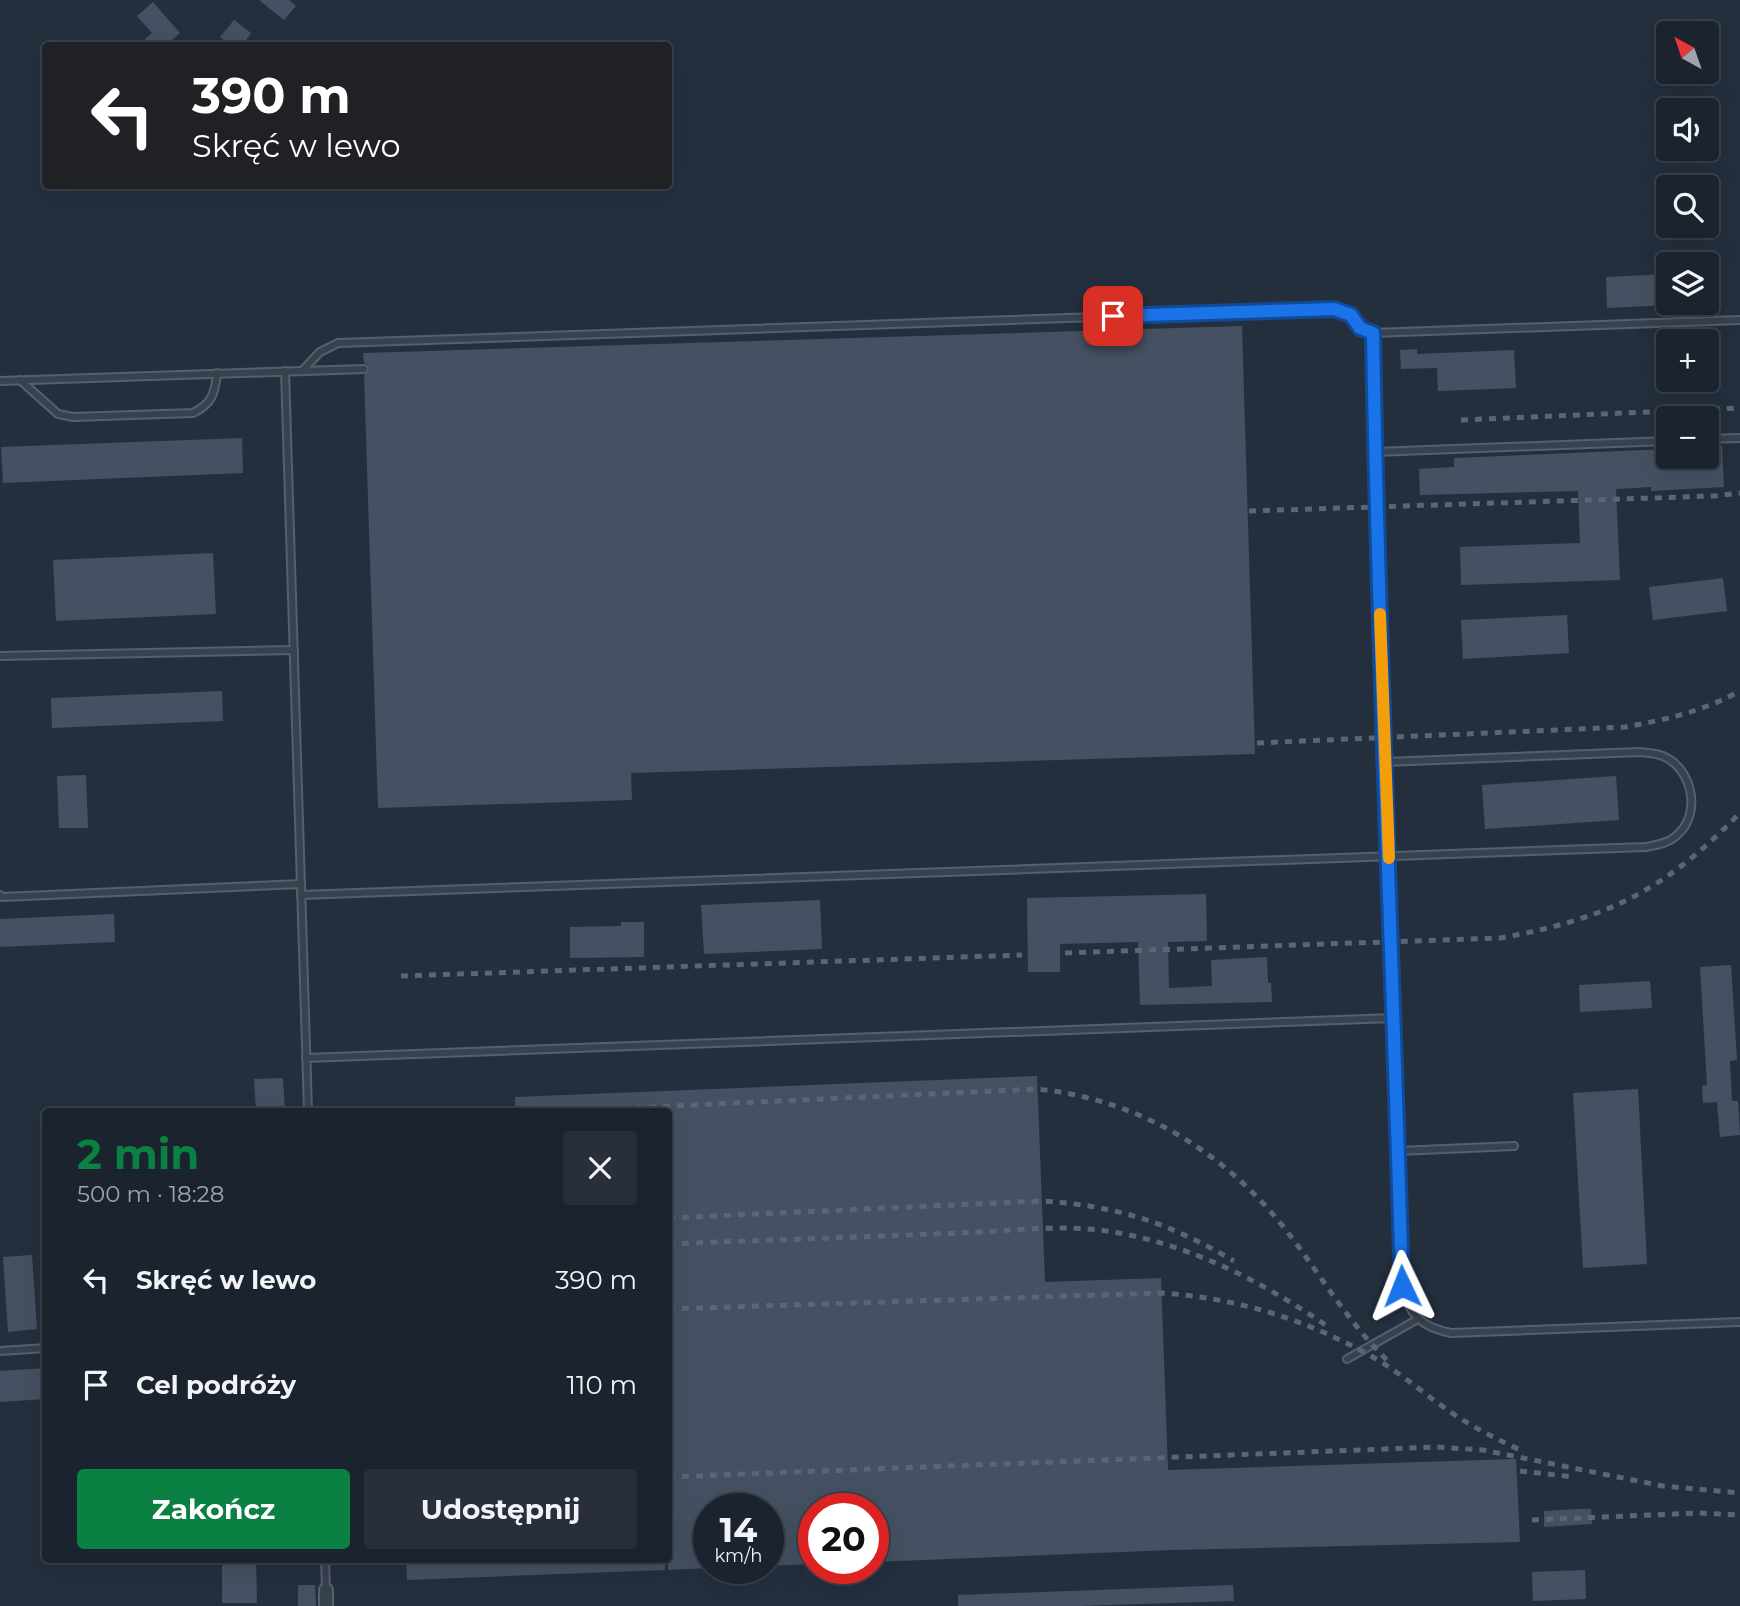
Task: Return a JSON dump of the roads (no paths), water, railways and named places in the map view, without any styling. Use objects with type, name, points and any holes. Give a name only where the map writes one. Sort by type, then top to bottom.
[{"type":"street","points":[[326,1590],[326,1606]]},
{"type":"lane","points":[[302,371],[320,352],[338,342],[1334,309],[1351,315],[1360,328],[1373,333],[1740,320]]},
{"type":"lane","points":[[1373,333],[1402,1286],[1406,1306],[1418,1320],[1435,1330],[1451,1333],[1740,1322]]},
{"type":"lane","points":[[0,381],[364,369]]},
{"type":"lane","points":[[285,371],[308,1108]]},
{"type":"lane","points":[[20,380],[58,414],[74,417],[193,413],[204,408],[215,394],[217,373]]},
{"type":"lane","points":[[1719,439],[1740,438]]},
{"type":"lane","points":[[1375,452],[1656,441]]},
{"type":"lane","points":[[0,656],[294,650]]},
{"type":"lane","points":[[301,895],[1646,847],[1663,843],[1677,835],[1687,823],[1691,809],[1691,794],[1677,765],[1666,757],[1655,754],[1385,762]]},
{"type":"lane","points":[[0,895],[2,898],[301,884]]},
{"type":"lane","points":[[306,1058],[1394,1018]]},
{"type":"lane","points":[[1398,1152],[1514,1146]]},
{"type":"lane","points":[[1347,1359],[1418,1320]]},
{"type":"lane","points":[[0,1351],[42,1348]]},
{"type":"lane","points":[[325,1563],[326,1590]]},
{"type":"railway","points":[[1461,420],[1740,408]]},
{"type":"railway","points":[[1249,511],[1740,493]]},
{"type":"railway","points":[[1257,743],[1625,727],[1684,714],[1740,691]]},
{"type":"railway","points":[[1065,953],[1500,938],[1572,921],[1632,898],[1685,863],[1740,813]]},
{"type":"railway","points":[[401,976],[1022,955]]},
{"type":"railway","points":[[628,1108],[1037,1089],[1111,1104],[1178,1135],[1209,1155],[1238,1179],[1265,1205],[1289,1234],[1348,1315],[1387,1360]]},
{"type":"railway","points":[[672,1218],[1040,1201],[1067,1203],[1141,1218],[1187,1236],[1234,1261]]},
{"type":"railway","points":[[672,1244],[1040,1228],[1100,1230],[1148,1239],[1229,1269],[1330,1328]]},
{"type":"railway","points":[[672,1309],[1162,1293],[1219,1300],[1301,1323],[1353,1346],[1388,1366],[1460,1418],[1522,1451]]},
{"type":"railway","points":[[672,1477],[1436,1447],[1483,1450],[1663,1486],[1740,1493]]},
{"type":"railway","points":[[1520,1471],[1574,1477]]},
{"type":"railway","points":[[1532,1520],[1698,1513],[1740,1515]]}]
